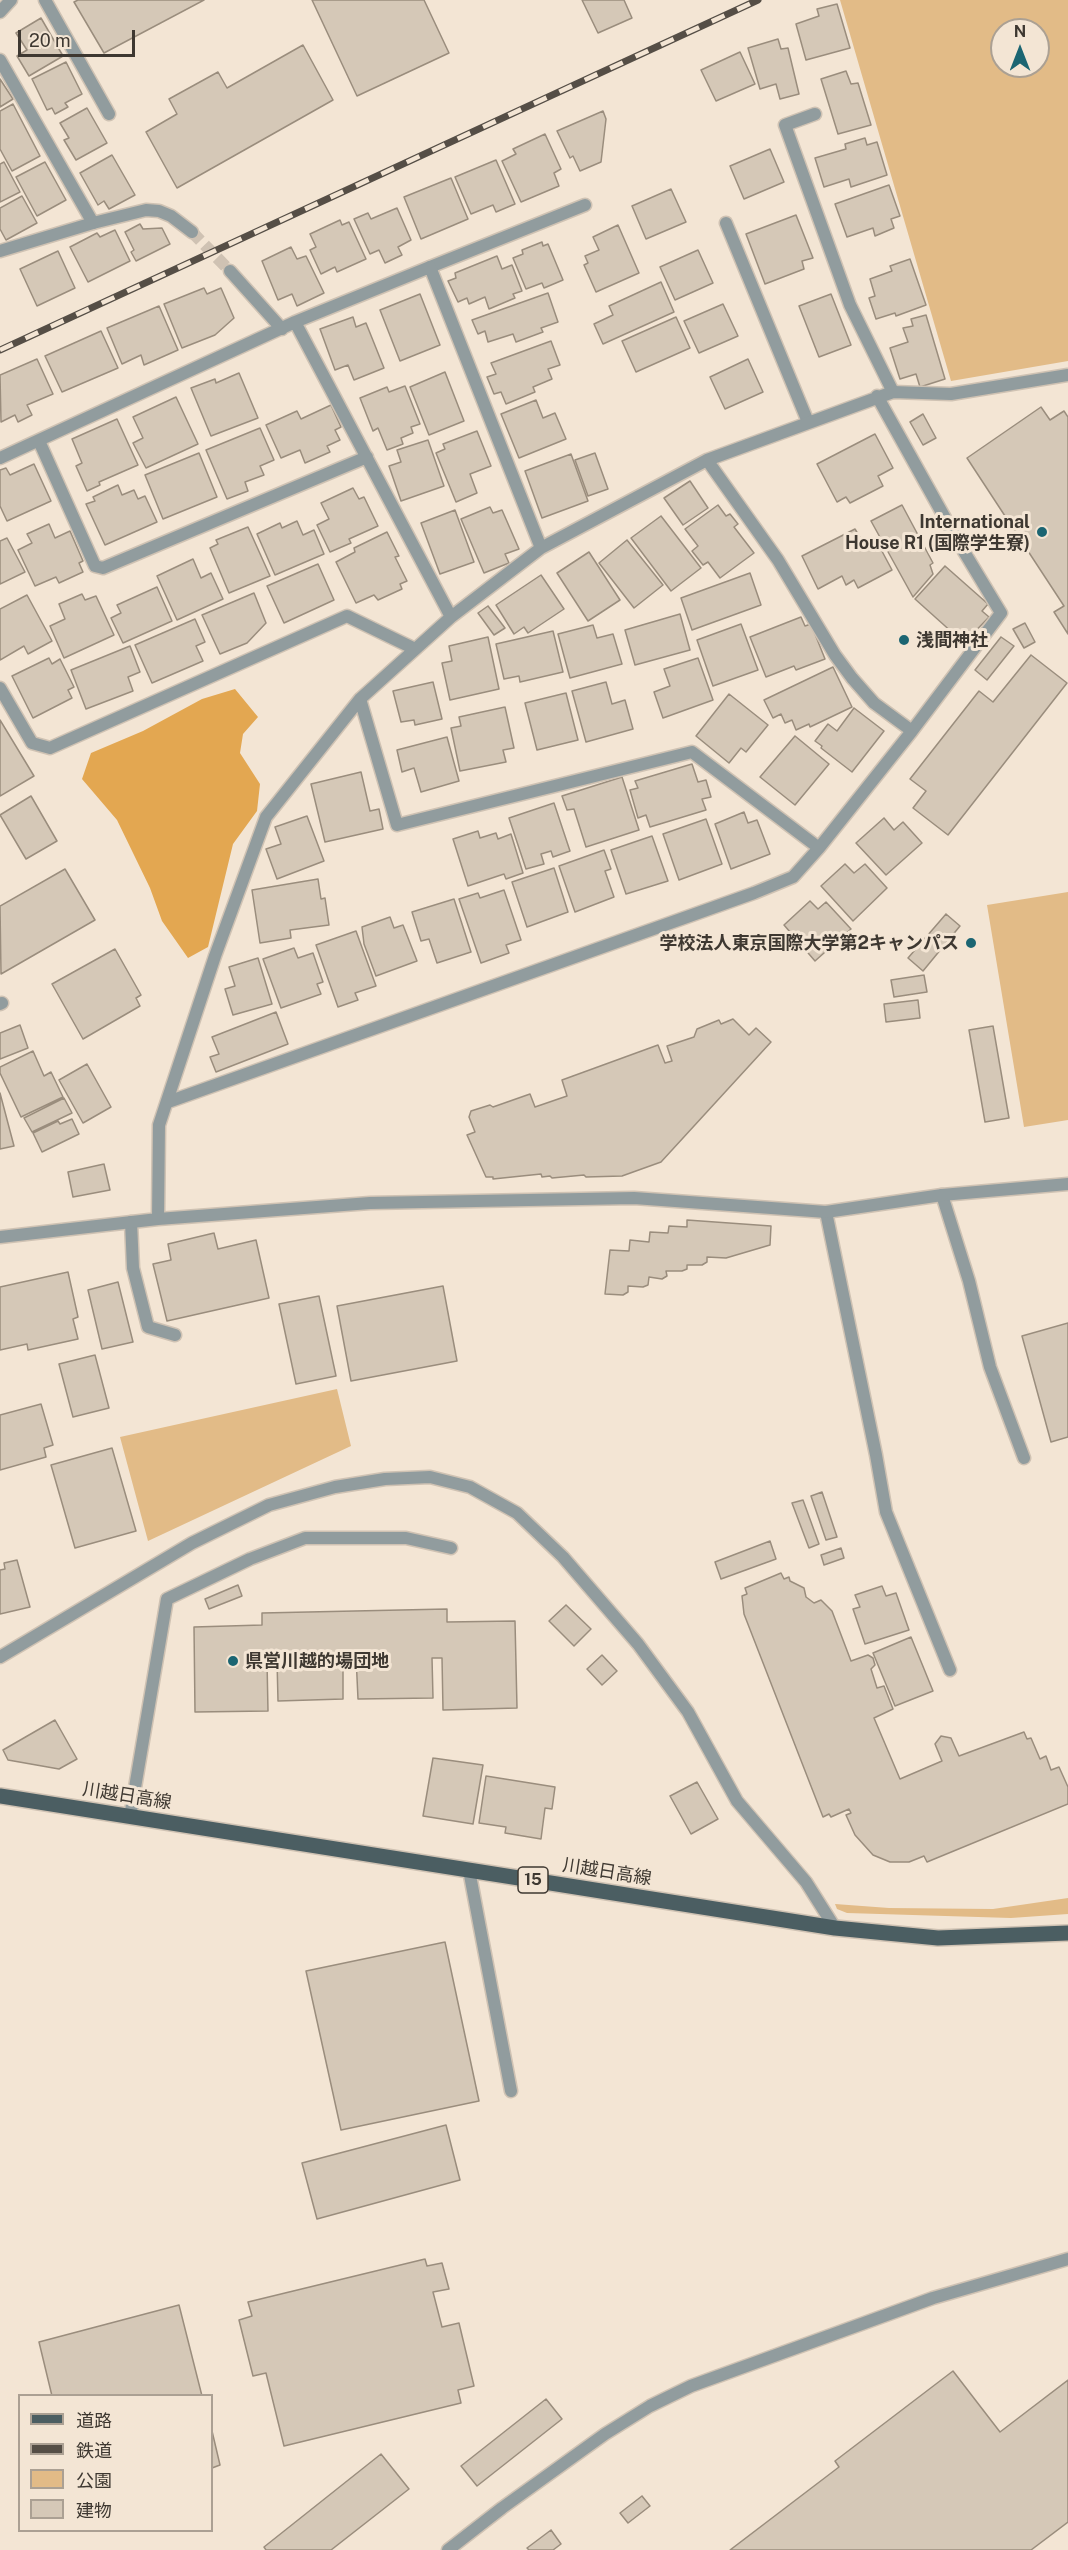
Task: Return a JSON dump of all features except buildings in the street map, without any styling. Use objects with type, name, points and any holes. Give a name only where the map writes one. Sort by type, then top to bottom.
[{"type":"main road","name":"川越日高線","points":[[0,1796],[835,1928],[938,1938],[1068,1933]]},
{"type":"street","points":[[0,12],[10,0]]},
{"type":"street","points":[[45,0],[109,114]]},
{"type":"street","points":[[0,60],[93,223]]},
{"type":"street","points":[[815,114],[785,125],[850,305],[893,392]]},
{"type":"street","points":[[0,458],[295,322],[585,205]]},
{"type":"street","points":[[0,251],[93,223],[146,210],[159,211],[171,216],[192,232]]},
{"type":"street","points":[[726,223],[808,422]]},
{"type":"street","points":[[430,267],[540,548]]},
{"type":"street","points":[[230,270],[282,329]]},
{"type":"street","points":[[295,322],[451,617]]},
{"type":"street","points":[[158,1219],[159,1125],[215,956],[266,817],[360,699],[451,617],[540,548],[707,460],[893,392],[951,394],[1068,375]]},
{"type":"street","points":[[168,1102],[754,893],[793,877],[819,848],[912,731],[1001,613],[960,545],[878,396]]},
{"type":"street","points":[[39,441],[95,566],[103,568],[367,457]]},
{"type":"street","points":[[707,460],[778,560],[835,655],[852,678],[874,703],[912,731]]},
{"type":"street","points":[[0,688],[32,743],[50,748],[347,616],[415,649]]},
{"type":"street","points":[[360,699],[397,825],[692,752],[819,848]]},
{"type":"street","points":[[0,1237],[158,1219],[370,1203],[634,1198],[826,1212],[942,1195],[1068,1184]]},
{"type":"street","points":[[942,1195],[969,1281],[990,1367],[1023,1458]]},
{"type":"street","points":[[826,1212],[886,1512],[950,1670]]},
{"type":"street","points":[[131,1222],[133,1268],[148,1327],[175,1335]]},
{"type":"street","points":[[0,1657],[192,1543],[269,1505],[335,1487],[386,1479],[430,1477],[470,1487],[517,1513],[563,1557],[638,1644],[688,1712],[737,1801],[806,1882],[835,1928]]},
{"type":"street","points":[[130,1817],[167,1599],[250,1559],[305,1538],[405,1538],[451,1548]]},
{"type":"street","points":[[469,1870],[511,2091]]},
{"type":"street","points":[[448,2550],[605,2434],[650,2406],[691,2386],[933,2298],[1068,2259]]},
{"type":"green space","points":[[840,0],[1068,0],[1068,361],[951,381]]},
{"type":"green space","points":[[1068,892],[1068,1120],[1024,1127],[987,905]]},
{"type":"green space","points":[[337,1389],[351,1446],[148,1541],[120,1437]]},
{"type":"green space","points":[[1068,1898],[1068,1914],[1011,1918],[847,1913],[837,1909],[835,1904],[889,1908],[993,1909]]},
{"type":"shaded area","points":[[235,689],[258,717],[243,734],[240,753],[260,784],[257,811],[233,844],[208,947],[188,958],[162,921],[150,888],[117,820],[82,779],[91,753],[143,731],[202,699]]},
{"type":"tunnel","points":[[192,232],[230,271]]},
{"type":"railway","points":[[0,350],[758,0]]},
{"type":"place","name":"International House R1 (国際学生寮)","points":[[1042,532]]},
{"type":"place","name":"浅間神社","points":[[904,640]]},
{"type":"place","name":"学校法人東京国際大学第2キャンパス","points":[[971,943]]},
{"type":"place","name":"県営川越的場団地","points":[[233,1661]]}]
